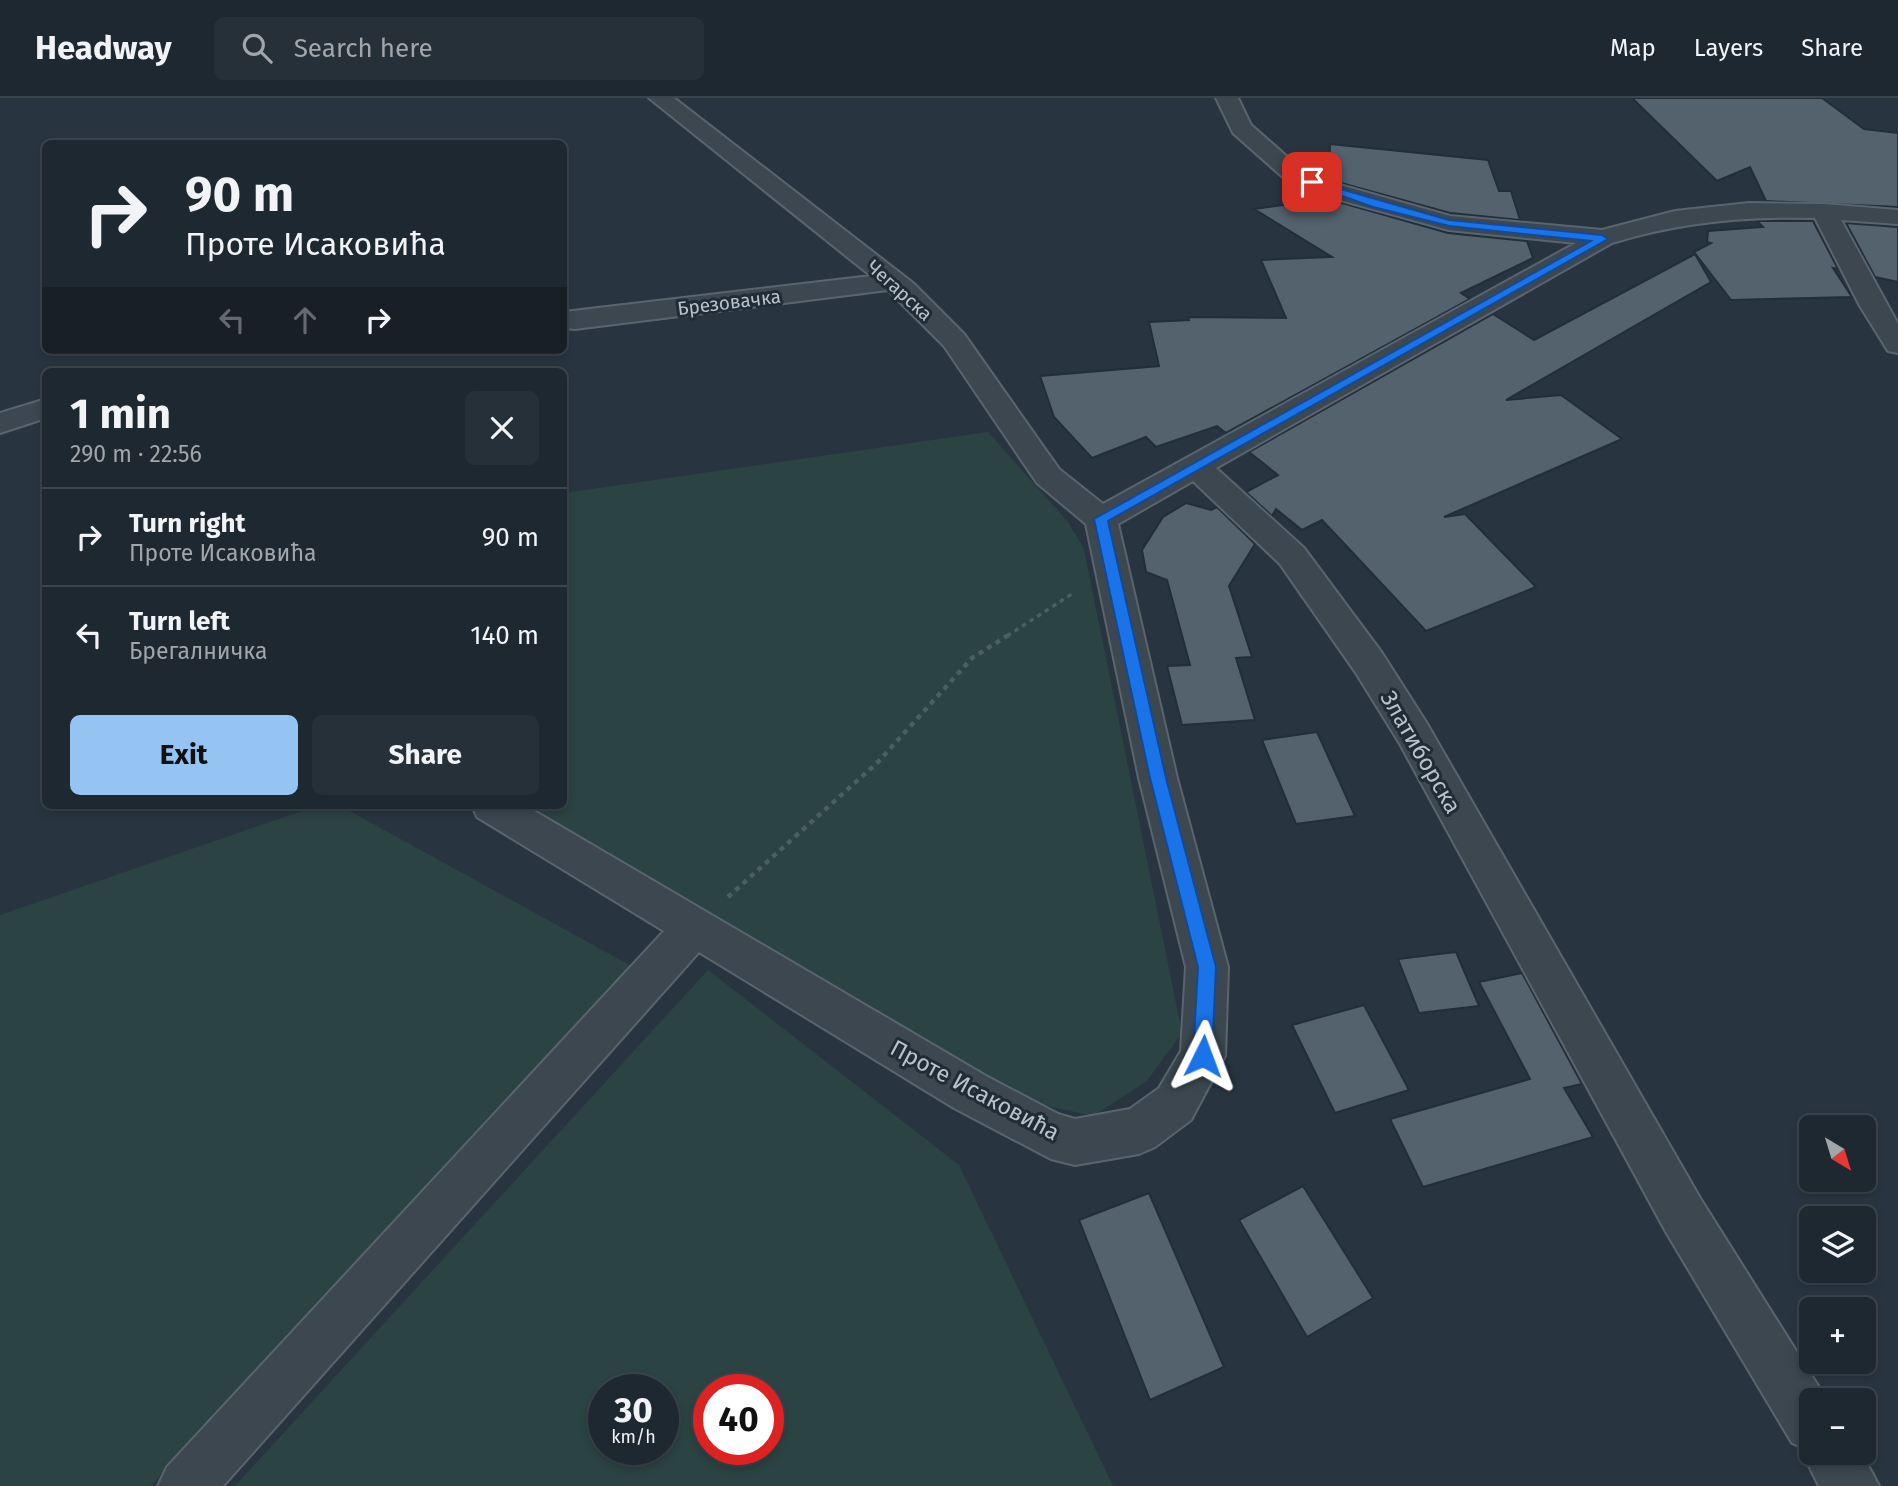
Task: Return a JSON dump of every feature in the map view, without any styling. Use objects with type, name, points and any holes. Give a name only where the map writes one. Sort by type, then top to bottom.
[{"type":"street","name":"Чегарска","points":[[660,98],[894,281],[954,340],[1048,477],[1101,519]]},
{"type":"street","points":[[1227,98],[1241,128],[1293,174],[1331,190],[1449,223],[1602,239]]},
{"type":"street","points":[[1824,211],[1873,306],[1898,345]]},
{"type":"street","points":[[1101,519],[1602,239],[1664,219],[1703,214],[1824,211],[1898,217]]},
{"type":"street","name":"Брезовачка","points":[[567,320],[894,281]]},
{"type":"street","points":[[0,423],[42,409]]},
{"type":"street","name":"Златиборска","points":[[1195,466],[1292,556],[1369,663],[1413,733],[1683,1215],[1799,1404]]},
{"type":"street","name":"Проте Исаковића","points":[[498,809],[970,1092],[1051,1136],[1075,1142],[1139,1131],[1175,1104],[1203,1056],[1207,967],[1158,778],[1101,519]]},
{"type":"street","points":[[186,1486],[694,927]]},
{"type":"street","points":[[1837,1465],[1851,1486]]},
{"type":"path","points":[[694,927],[878,762],[972,658],[1051,605],[1112,572]]},
{"type":"green space","points":[[988,432],[1068,522],[1084,549],[1182,1033],[1147,1081],[1093,1116],[1017,1099],[531,809],[567,809],[567,493]]},
{"type":"green space","points":[[307,809],[346,809],[633,967],[151,1486],[0,1486],[0,915]]},
{"type":"green space","points":[[708,970],[959,1165],[1113,1486],[235,1486]]},
{"type":"building","points":[[1632,98],[1822,98],[1864,129],[1898,133],[1898,207],[1766,201],[1750,167],[1717,181]]},
{"type":"building","points":[[1330,144],[1488,160],[1499,191],[1511,191],[1520,220],[1450,213],[1341,183],[1329,178]]},
{"type":"building","points":[[1328,199],[1448,233],[1527,241],[1533,258],[1461,293],[1470,299],[1226,433],[1217,426],[1156,447],[1146,437],[1092,458],[1054,417],[1040,376],[1159,366],[1149,322],[1189,320],[1188,317],[1286,318],[1261,260],[1332,257],[1254,209]]},
{"type":"building","points":[[1757,221],[1813,221],[1838,269],[1833,268],[1852,297],[1731,300],[1694,252],[1711,243],[1707,242],[1708,231],[1763,227]]},
{"type":"building","points":[[1846,223],[1898,227],[1898,282],[1875,277]]},
{"type":"building","points":[[1695,254],[1711,282],[1506,400],[1561,395],[1622,439],[1444,517],[1465,514],[1536,587],[1426,631],[1322,520],[1302,530],[1276,509],[1272,516],[1246,492],[1278,475],[1249,452],[1493,314],[1534,340]]},
{"type":"building","points":[[1186,503],[1211,510],[1217,507],[1255,544],[1229,586],[1252,657],[1236,658],[1255,720],[1182,725],[1167,666],[1190,665],[1167,580],[1146,572],[1142,550],[1163,517]]},
{"type":"building","points":[[1317,732],[1355,816],[1296,824],[1262,740]]},
{"type":"building","points":[[1456,952],[1479,1006],[1419,1013],[1398,959]]},
{"type":"building","points":[[1522,973],[1582,1084],[1564,1088],[1593,1137],[1423,1187],[1390,1119],[1530,1079],[1479,982]]},
{"type":"building","points":[[1364,1005],[1409,1090],[1335,1113],[1292,1025]]},
{"type":"building","points":[[1303,1186],[1373,1298],[1307,1337],[1239,1220]]},
{"type":"building","points":[[1149,1193],[1224,1367],[1150,1400],[1079,1220]]},
{"type":"route","points":[[1203,1056],[1207,967],[1158,778],[1101,519],[1602,239],[1449,223],[1376,205],[1312,182]]}]
